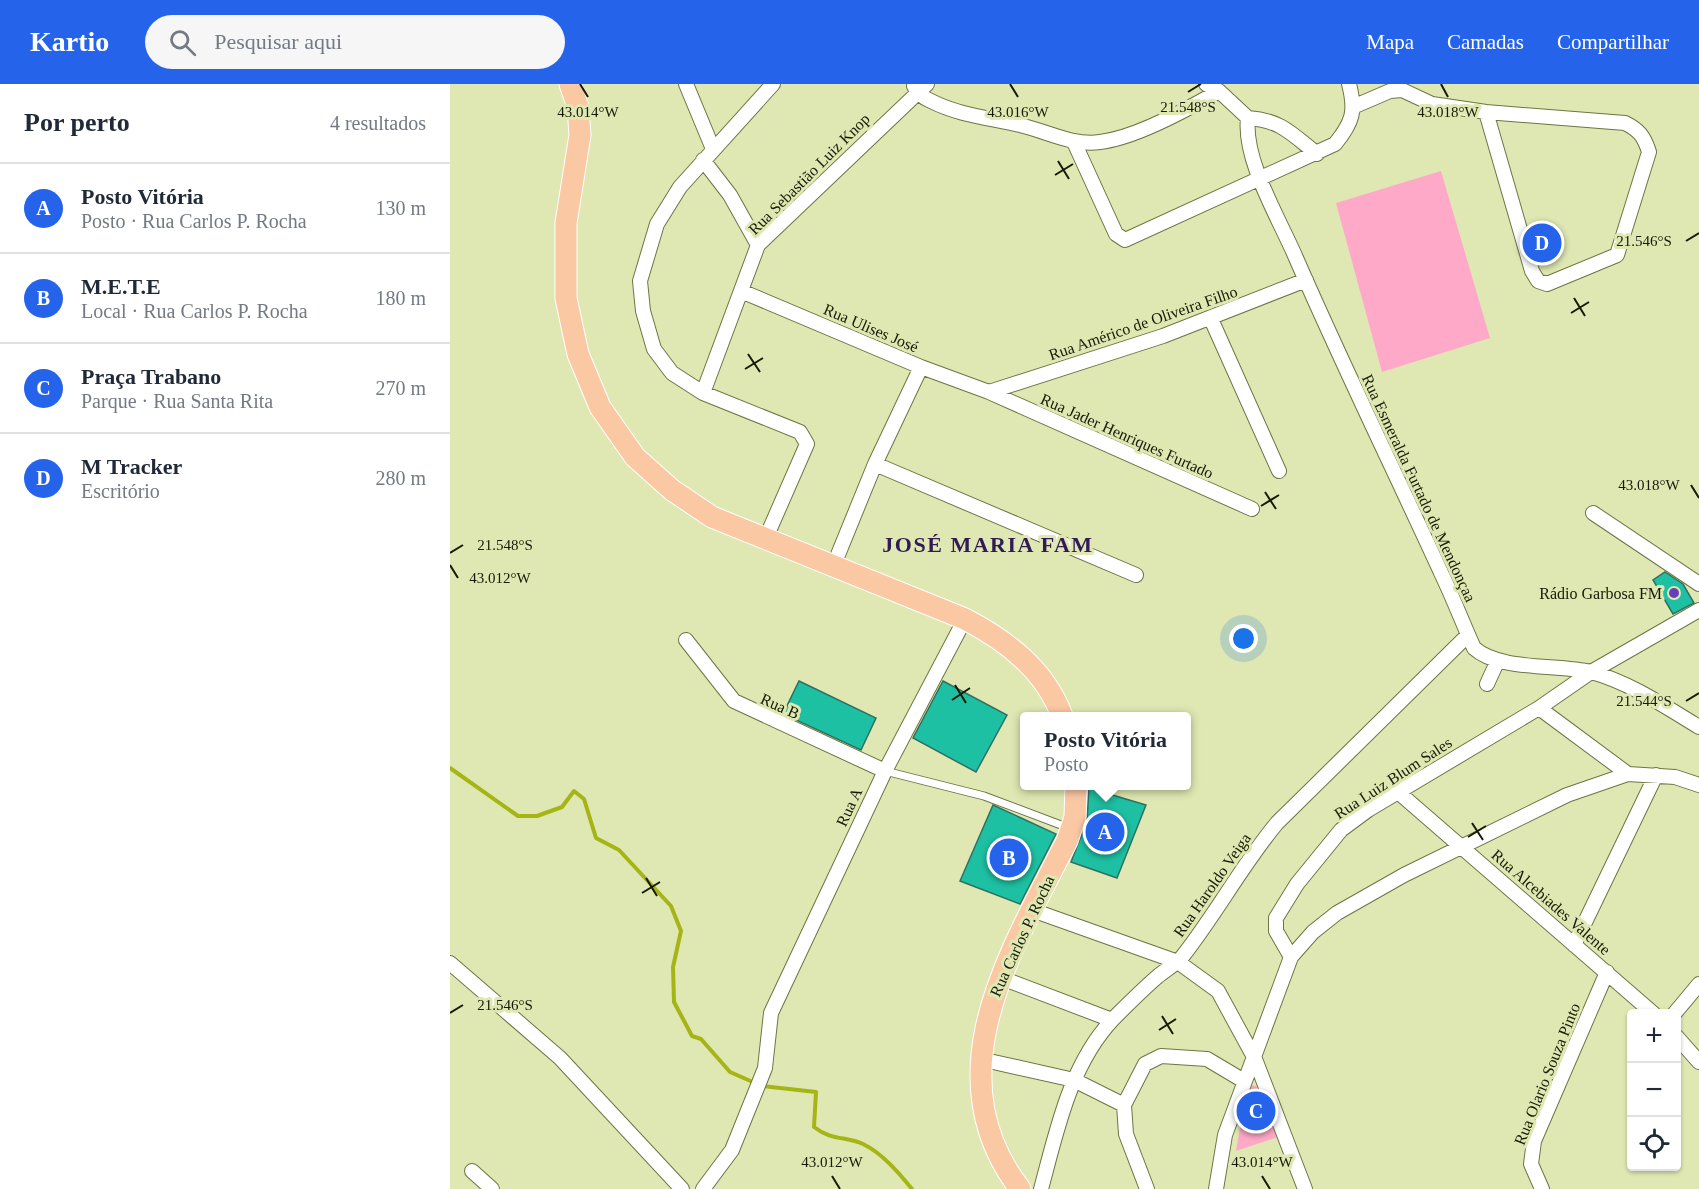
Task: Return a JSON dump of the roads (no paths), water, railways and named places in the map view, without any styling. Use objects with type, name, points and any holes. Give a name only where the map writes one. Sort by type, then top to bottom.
[{"type":"main road","points":[[570,84],[578,107],[580,135],[566,223],[566,298],[578,354],[600,407],[635,457],[672,490],[712,517],[965,619],[992,633],[1018,653],[1043,679],[1060,712]]},
{"type":"main road","name":"Rua Carlos P. Rocha","points":[[1020,1189],[1004,1165],[992,1139],[982,1095],[980,1059],[987,1019],[999,977],[1071,830],[1075,817],[1076,790]]},
{"type":"street","points":[[1206,84],[1219,91],[1248,118],[1268,119],[1279,124],[1317,154]]},
{"type":"street","points":[[1074,142],[1119,238],[1125,240],[1335,144],[1347,129],[1355,106],[1349,84]]},
{"type":"street","points":[[689,85],[713,149]]},
{"type":"street","points":[[919,86],[929,100],[949,109],[1023,126],[1074,142],[1099,143],[1120,138],[1191,108],[1219,91]]},
{"type":"street","name":"Rua Sebastião Luiz Knop","points":[[704,393],[758,245],[919,86]]},
{"type":"street","points":[[765,540],[807,444],[800,432],[704,393],[672,373],[654,349],[643,311],[640,281],[657,224],[680,187],[771,87]]},
{"type":"street","points":[[1355,106],[1390,91],[1402,90],[1432,104],[1486,112],[1625,123],[1644,137],[1649,152],[1617,255],[1547,284],[1538,281],[1532,271],[1486,112]]},
{"type":"street","name":"Rua Esmeralda Furtado de Mendonçaa","points":[[1248,118],[1248,145],[1262,179],[1474,648],[1482,655],[1498,660],[1591,672],[1621,684],[1699,727]]},
{"type":"street","points":[[703,160],[730,195],[758,245]]},
{"type":"street","name":"Rua Américo de Oliveira Filho","points":[[989,392],[1211,319],[1306,280]]},
{"type":"street","name":"Rua Ulises José","points":[[741,291],[921,367],[989,392]]},
{"type":"street","points":[[1211,319],[1280,471]]},
{"type":"street","points":[[833,567],[875,464],[921,367]]},
{"type":"street","name":"Rua Jader Henriques Furtado","points":[[989,392],[1252,509]]},
{"type":"street","points":[[875,464],[1136,575]]},
{"type":"street","points":[[1593,513],[1699,584]]},
{"type":"street","name":"Rua Luiz Blum Sales","points":[[1291,957],[1276,931],[1276,918],[1297,884],[1341,830],[1398,792],[1539,708],[1591,672],[1699,610]]},
{"type":"street","name":"Rua A","points":[[703,1189],[732,1150],[765,1068],[771,1013],[885,771],[965,619]]},
{"type":"street","name":"Rua Haroldo Veiga","points":[[1041,1189],[1061,1113],[1074,1080],[1112,1020],[1159,976],[1178,962],[1200,934],[1256,849],[1277,823],[1468,635]]},
{"type":"street","name":"Rua B","points":[[686,639],[734,701],[885,771]]},
{"type":"street","points":[[1487,684],[1498,660]]},
{"type":"street","points":[[1539,708],[1629,774]]},
{"type":"street","points":[[1216,1189],[1225,1135],[1244,1080],[1255,1059],[1291,957],[1313,932],[1337,913],[1462,845],[1567,795],[1629,774],[1656,775],[1699,785]]},
{"type":"street","points":[[1574,945],[1656,775]]},
{"type":"street","name":"Rua Alcebiades Valente","points":[[1398,792],[1462,845],[1648,1009]]},
{"type":"street","points":[[1032,910],[1178,962],[1218,991],[1255,1059],[1305,1189]]},
{"type":"street","points":[[450,963],[560,1058],[682,1189]]},
{"type":"street","name":"Rua Olario Souza Pinto","points":[[1542,1189],[1531,1164],[1534,1141],[1607,972]]},
{"type":"street","points":[[999,977],[1112,1020]]},
{"type":"street","points":[[1678,1009],[1699,984]]},
{"type":"street","points":[[1681,1041],[1699,1062]]},
{"type":"street","points":[[1147,1189],[1126,1134],[1124,1105],[1145,1064],[1161,1056],[1207,1059],[1244,1080]]},
{"type":"street","points":[[980,1059],[1074,1080],[1124,1105]]},
{"type":"street","points":[[472,1170],[492,1189]]},
{"type":"street","points":[[1218,1173],[1223,1189]]},
{"type":"lane","points":[[885,771],[984,796],[1071,830]]},
{"type":"waterway","points":[[450,768],[518,816],[537,816],[562,807],[574,791],[584,799],[596,838],[619,850],[671,906],[681,931],[673,967],[674,1002],[692,1036],[701,1039],[730,1072],[755,1083]]},
{"type":"waterway","points":[[762,1086],[816,1092],[814,1127],[827,1134],[870,1148],[890,1164],[912,1189]]},
{"type":"place","name":"M Tracker","points":[[1542,243]]},
{"type":"place","name":"Rádio Garbosa FM","points":[[1674,593]]},
{"type":"place","name":"Posto Vitória","points":[[1105,832]]},
{"type":"place","name":"M.E.T.E","points":[[1009,858]]},
{"type":"place","name":"Praça Trabano","points":[[1256,1111]]},
{"type":"district","name":"JOSÉ MARIA FAM","points":[[988,544]]}]
